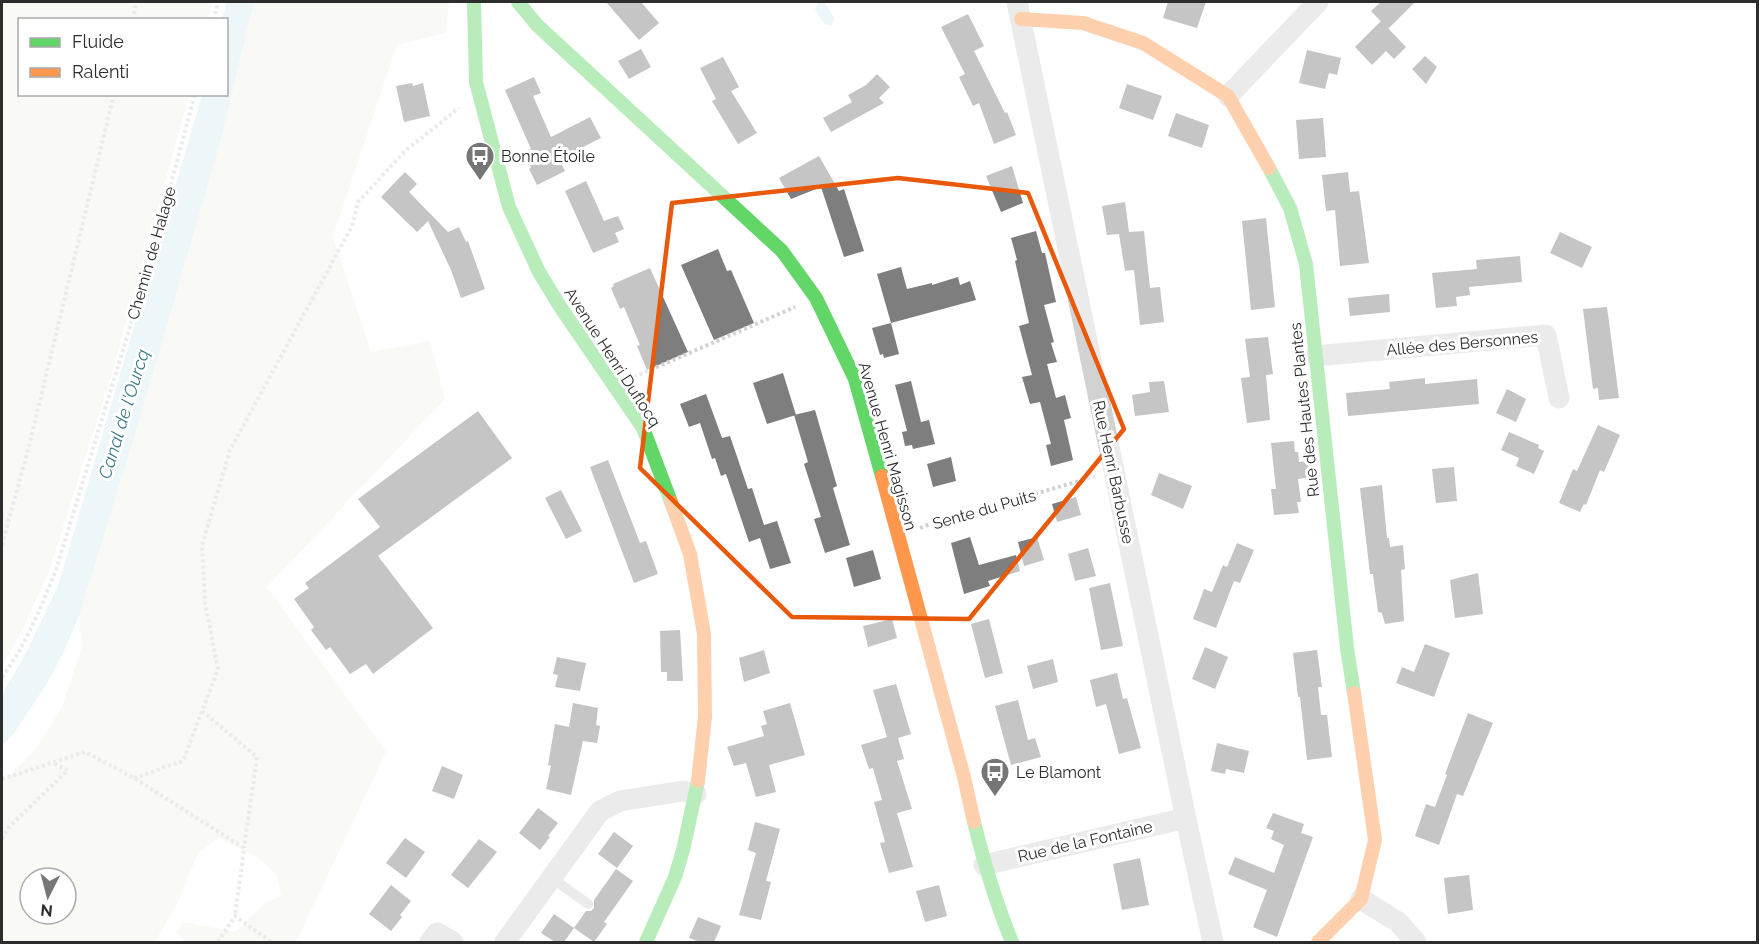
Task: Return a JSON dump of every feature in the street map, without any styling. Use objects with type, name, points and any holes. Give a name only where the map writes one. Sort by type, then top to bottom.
[{"type":"street","name":"Avenue Henri Duflocq","points":[[474,2],[476,82],[509,207],[539,272],[643,428],[690,554],[704,634],[705,717],[696,794],[686,839],[675,877],[646,942]]},
{"type":"street","name":"Avenue Henri Magisson","points":[[518,2],[537,25],[782,251],[816,298],[855,379],[964,777],[984,865],[1012,942]]},
{"type":"street","points":[[1228,96],[1318,2]]},
{"type":"street","name":"Rue des Hautes Plantes","points":[[1019,10],[1083,23],[1143,43],[1228,96],[1290,208],[1306,264],[1347,648],[1375,840],[1361,899]]},
{"type":"street","name":"Rue Henri Barbusse","points":[[1019,10],[1213,942]]},
{"type":"street","name":"Allée des Bersonnes","points":[[1315,357],[1545,335],[1559,398]]},
{"type":"street","points":[[505,942],[600,811],[620,801],[683,791],[696,794]]},
{"type":"street","name":"Rue de la Fontaine","points":[[984,865],[1186,818]]},
{"type":"street","points":[[1318,942],[1361,899],[1398,922],[1416,942]]},
{"type":"street","points":[[430,942],[437,933],[453,942]]},
{"type":"lane","points":[[552,878],[588,904]]},
{"type":"path","points":[[133,18],[136,2]]},
{"type":"path","points":[[214,18],[218,2]]},
{"type":"path","points":[[134,778],[183,761],[218,669],[205,602],[202,545],[230,450],[352,226],[358,202],[405,151],[479,93]]},
{"type":"path","points":[[2,546],[32,435],[114,96]]},
{"type":"path","name":"Chemin de Halage","points":[[2,677],[37,617],[56,570],[154,248],[194,96]]},
{"type":"path","points":[[614,385],[816,298]]},
{"type":"path","name":"Sente du Puits","points":[[898,538],[930,524],[1072,483]]},
{"type":"path","points":[[202,711],[257,757],[235,916],[218,942]]},
{"type":"path","points":[[2,779],[85,752],[134,778],[244,848]]},
{"type":"path","points":[[2,839],[8,828],[68,770],[51,763]]},
{"type":"path","points":[[235,916],[271,942]]},
{"type":"highlighted area","points":[[898,178],[1028,193],[1124,429],[969,619],[792,617],[640,468],[672,203]]},
{"type":"shaded area","points":[[2,2],[212,2],[208,18],[18,18],[18,96],[189,96],[110,380],[49,571],[2,667]]},
{"type":"shaded area","points":[[254,2],[449,2],[446,33],[397,45],[333,237],[371,352],[430,341],[445,399],[267,587],[386,752],[296,942],[184,942],[177,932],[183,922],[236,932],[262,905],[281,896],[277,876],[259,858],[219,838],[198,853],[179,900],[155,942],[2,942],[2,784],[37,747],[62,707],[82,646],[79,616],[220,143]]},
{"type":"water","name":"Canal de l'Ourcq","points":[[227,2],[254,2],[220,143],[137,427],[79,616],[46,685],[13,735],[2,745],[2,695],[28,649],[58,586],[202,96],[228,96],[228,18],[222,18]]},
{"type":"water","points":[[818,2],[825,3],[835,19],[831,25],[824,24],[815,9]]},
{"type":"building","points":[[606,2],[641,2],[659,23],[639,40]]},
{"type":"building","points":[[1168,2],[1206,2],[1197,28],[1163,18]]},
{"type":"building","points":[[1381,2],[1415,2],[1388,29],[1371,11]]},
{"type":"building","points":[[968,14],[984,46],[974,51],[1005,113],[1007,112],[1016,135],[994,144],[979,103],[973,106],[959,77],[965,74],[941,27]]},
{"type":"building","points":[[1381,21],[1406,47],[1394,59],[1386,51],[1372,65],[1355,47]]},
{"type":"building","points":[[641,49],[651,67],[629,79],[618,61]]},
{"type":"building","points":[[1307,50],[1341,58],[1337,75],[1329,73],[1325,89],[1299,83]]},
{"type":"building","points":[[1425,56],[1437,67],[1426,84],[1412,69]]},
{"type":"building","points":[[723,57],[739,87],[731,91],[757,133],[738,144],[712,101],[716,99],[700,68]]},
{"type":"building","points":[[877,74],[890,87],[879,98],[884,103],[831,132],[823,118],[852,102],[848,95],[866,85]]},
{"type":"building","points":[[534,77],[541,93],[533,96],[551,137],[590,117],[601,138],[559,159],[565,171],[537,185],[524,152],[531,149],[505,90]]},
{"type":"building","points":[[412,83],[413,86],[423,83],[430,116],[404,122],[396,86]]},
{"type":"building","points":[[1127,84],[1162,96],[1153,120],[1119,108]]},
{"type":"building","points":[[1176,113],[1209,125],[1202,148],[1168,136]]},
{"type":"building","points":[[1323,118],[1326,157],[1299,159],[1296,120]]},
{"type":"building","points":[[819,156],[839,191],[844,189],[864,251],[844,257],[821,187],[791,199],[779,178]]},
{"type":"building","points":[[1012,166],[1023,203],[1001,212],[986,176]]},
{"type":"building","points":[[405,172],[417,184],[409,192],[448,232],[459,227],[466,242],[468,241],[485,289],[461,298],[451,270],[428,221],[417,232],[381,197]]},
{"type":"building","points":[[1348,172],[1350,192],[1359,191],[1369,263],[1340,266],[1335,210],[1326,211],[1322,175]]},
{"type":"building","points":[[586,181],[604,221],[618,216],[624,229],[615,233],[619,242],[593,253],[565,191]]},
{"type":"building","points":[[1125,202],[1129,232],[1144,231],[1150,288],[1160,287],[1164,322],[1140,325],[1134,270],[1125,271],[1119,234],[1107,235],[1102,206]]},
{"type":"building","points":[[1266,218],[1275,307],[1251,310],[1242,221]]},
{"type":"building","points":[[1036,231],[1042,253],[1045,253],[1056,302],[1044,305],[1057,362],[1047,364],[1056,398],[1065,395],[1071,418],[1064,420],[1073,460],[1051,466],[1046,445],[1051,444],[1040,402],[1030,404],[1022,377],[1032,375],[1019,326],[1029,323],[1011,238]]},
{"type":"building","points":[[1560,232],[1592,247],[1582,268],[1550,253]]},
{"type":"building","points":[[718,249],[727,271],[731,270],[754,323],[714,340],[681,265]]},
{"type":"building","points":[[1520,256],[1522,282],[1469,287],[1470,295],[1456,297],[1457,306],[1436,308],[1432,273],[1477,269],[1476,260]]},
{"type":"building","points":[[901,267],[907,289],[932,283],[932,285],[958,277],[960,285],[970,281],[976,300],[891,323],[877,274]]},
{"type":"building","points":[[650,268],[688,352],[647,370],[637,346],[640,345],[624,307],[620,309],[611,288],[613,284]]},
{"type":"building","points":[[1389,294],[1390,312],[1350,316],[1348,298]]},
{"type":"building","points":[[1607,307],[1619,398],[1599,400],[1598,388],[1593,389],[1583,309]]},
{"type":"building","points":[[891,323],[899,354],[884,358],[883,354],[880,355],[872,328]]},
{"type":"building","points":[[1268,337],[1273,374],[1266,375],[1270,420],[1247,423],[1241,378],[1250,377],[1245,339]]},
{"type":"building","points":[[783,373],[796,415],[767,424],[753,383]]},
{"type":"building","points":[[1425,378],[1425,384],[1477,379],[1479,404],[1348,416],[1346,393],[1390,389],[1389,382]]},
{"type":"building","points":[[911,381],[921,422],[929,420],[935,444],[913,449],[912,445],[905,446],[902,432],[907,431],[895,385]]},
{"type":"building","points":[[1164,381],[1169,412],[1135,416],[1132,395],[1150,392],[1149,382]]},
{"type":"building","points":[[1507,389],[1526,399],[1516,422],[1496,413]]},
{"type":"building","points":[[706,394],[722,438],[730,436],[748,489],[752,488],[764,525],[777,521],[791,563],[770,569],[760,538],[749,542],[726,474],[721,476],[715,458],[712,459],[700,423],[689,427],[680,404]]},
{"type":"building","points":[[815,410],[837,486],[833,488],[850,545],[825,553],[814,519],[821,517],[804,464],[808,462],[794,415]]},
{"type":"building","points":[[478,411],[512,458],[378,556],[433,628],[373,674],[366,664],[350,674],[330,647],[326,650],[311,630],[314,627],[294,599],[309,588],[305,583],[380,527],[358,499]]},
{"type":"building","points":[[1598,425],[1620,435],[1604,472],[1600,470],[1586,505],[1584,504],[1580,512],[1559,503],[1573,469],[1577,471]]},
{"type":"building","points":[[1509,432],[1539,445],[1538,448],[1544,451],[1534,474],[1516,466],[1519,458],[1501,450]]},
{"type":"building","points":[[1294,441],[1299,462],[1310,461],[1312,477],[1298,479],[1301,502],[1297,502],[1299,513],[1274,515],[1271,489],[1276,489],[1271,443]]},
{"type":"building","points":[[951,457],[956,481],[933,487],[927,464]]},
{"type":"building","points":[[608,460],[640,543],[646,541],[658,574],[634,583],[590,467]]},
{"type":"building","points":[[1454,467],[1457,501],[1436,503],[1432,469]]},
{"type":"building","points":[[1159,473],[1192,486],[1183,509],[1151,495]]},
{"type":"building","points":[[1382,485],[1387,538],[1389,538],[1390,547],[1403,545],[1405,569],[1401,570],[1404,621],[1385,624],[1382,613],[1378,612],[1373,574],[1370,574],[1360,488]]},
{"type":"building","points":[[561,490],[582,531],[566,539],[545,498]]},
{"type":"building","points":[[1076,497],[1081,515],[1057,522],[1052,504]]},
{"type":"building","points":[[970,537],[979,565],[1016,555],[1020,571],[988,581],[990,586],[964,594],[951,543]]},
{"type":"building","points":[[1037,537],[1044,560],[1024,566],[1018,542]]},
{"type":"building","points":[[1237,543],[1254,550],[1240,583],[1234,581],[1216,628],[1193,619],[1204,589],[1212,592],[1223,565],[1227,567]]},
{"type":"building","points":[[1088,548],[1096,576],[1075,581],[1068,554]]},
{"type":"building","points":[[873,550],[881,579],[854,587],[846,558]]},
{"type":"building","points":[[1478,573],[1483,614],[1455,618],[1450,580]]},
{"type":"building","points":[[1110,583],[1123,646],[1101,650],[1089,588]]},
{"type":"building","points":[[892,619],[897,638],[868,647],[863,626]]},
{"type":"building","points":[[989,619],[1003,673],[985,678],[971,624]]},
{"type":"building","points":[[680,630],[683,681],[667,681],[667,672],[661,672],[660,631]]},
{"type":"building","points":[[1425,644],[1450,653],[1434,697],[1396,683],[1402,667],[1414,672]]},
{"type":"building","points":[[1205,647],[1228,657],[1215,689],[1192,679]]},
{"type":"building","points":[[764,650],[770,673],[744,682],[739,658]]},
{"type":"building","points":[[1317,650],[1322,687],[1318,687],[1321,715],[1327,715],[1332,757],[1307,760],[1293,653]]},
{"type":"building","points":[[557,657],[586,663],[580,691],[555,687],[558,675],[553,674]]},
{"type":"building","points":[[1053,659],[1058,682],[1033,689],[1027,666]]},
{"type":"building","points":[[1117,673],[1123,699],[1127,698],[1141,748],[1119,754],[1106,704],[1096,707],[1090,680]]},
{"type":"building","points":[[896,684],[911,734],[898,738],[904,759],[897,761],[912,809],[897,813],[913,867],[889,873],[880,843],[885,842],[874,802],[882,800],[873,768],[869,769],[861,745],[887,737],[873,690]]},
{"type":"building","points":[[1018,700],[1028,740],[1035,738],[1041,757],[1011,765],[995,706]]},
{"type":"building","points":[[573,703],[598,708],[596,725],[600,726],[597,743],[583,741],[571,795],[546,789],[555,724],[569,727]]},
{"type":"building","points":[[790,703],[805,755],[769,765],[776,792],[756,797],[746,763],[734,766],[727,747],[764,736],[761,726],[767,724],[763,711]]},
{"type":"building","points":[[1468,713],[1493,723],[1463,796],[1457,794],[1439,845],[1415,836],[1426,804],[1435,807]]},
{"type":"building","points":[[1217,743],[1249,751],[1244,773],[1226,769],[1225,774],[1211,771]]},
{"type":"building","points":[[442,766],[463,775],[454,799],[432,791]]},
{"type":"building","points":[[538,808],[558,823],[540,850],[519,833]]},
{"type":"building","points":[[1273,813],[1304,824],[1301,833],[1313,837],[1277,937],[1253,927],[1267,890],[1228,874],[1235,857],[1274,873],[1284,845],[1271,839],[1274,831],[1266,828]]},
{"type":"building","points":[[755,822],[780,829],[766,881],[771,882],[761,920],[739,915],[756,853],[748,850]]},
{"type":"building","points":[[614,832],[633,846],[617,868],[598,854]]},
{"type":"building","points":[[405,838],[425,852],[406,878],[386,863]]},
{"type":"building","points":[[479,839],[497,852],[468,888],[451,875]]},
{"type":"building","points":[[1140,858],[1149,905],[1122,910],[1113,864]]},
{"type":"building","points":[[616,869],[633,881],[604,922],[607,924],[594,942],[574,928],[586,911],[594,908],[594,900]]},
{"type":"building","points":[[1469,875],[1473,910],[1448,914],[1444,878]]},
{"type":"building","points":[[391,885],[411,901],[391,931],[369,914]]},
{"type":"building","points":[[939,885],[947,916],[925,922],[916,891]]},
{"type":"building","points":[[554,914],[574,928],[564,942],[555,942],[541,933]]},
{"type":"building","points":[[698,917],[721,926],[714,942],[700,942],[689,938]]},
{"type":"traffic: fast","points":[[474,2],[476,82],[509,207],[539,272],[643,428],[671,502]]},
{"type":"traffic: fast","points":[[518,2],[537,25],[782,251],[816,298],[855,379],[882,476]]},
{"type":"traffic: fast","points":[[1269,168],[1290,208],[1306,264],[1347,648],[1354,693]]},
{"type":"traffic: fast","points":[[646,942],[675,877],[698,781]]},
{"type":"traffic: fast","points":[[974,822],[991,883],[1012,942]]},
{"type":"traffic: slow","points":[[1021,19],[1083,23],[1143,43],[1228,96],[1269,168]]},
{"type":"traffic: slow","points":[[882,476],[964,777],[974,822]]},
{"type":"traffic: slow","points":[[671,502],[690,554],[704,634],[705,717],[698,781]]},
{"type":"traffic: slow","points":[[1318,942],[1361,899],[1375,840],[1354,693]]},
{"type":"place","name":"Bonne Étoile","points":[[480,182]]},
{"type":"place","name":"Le Blamont","points":[[995,798]]}]
